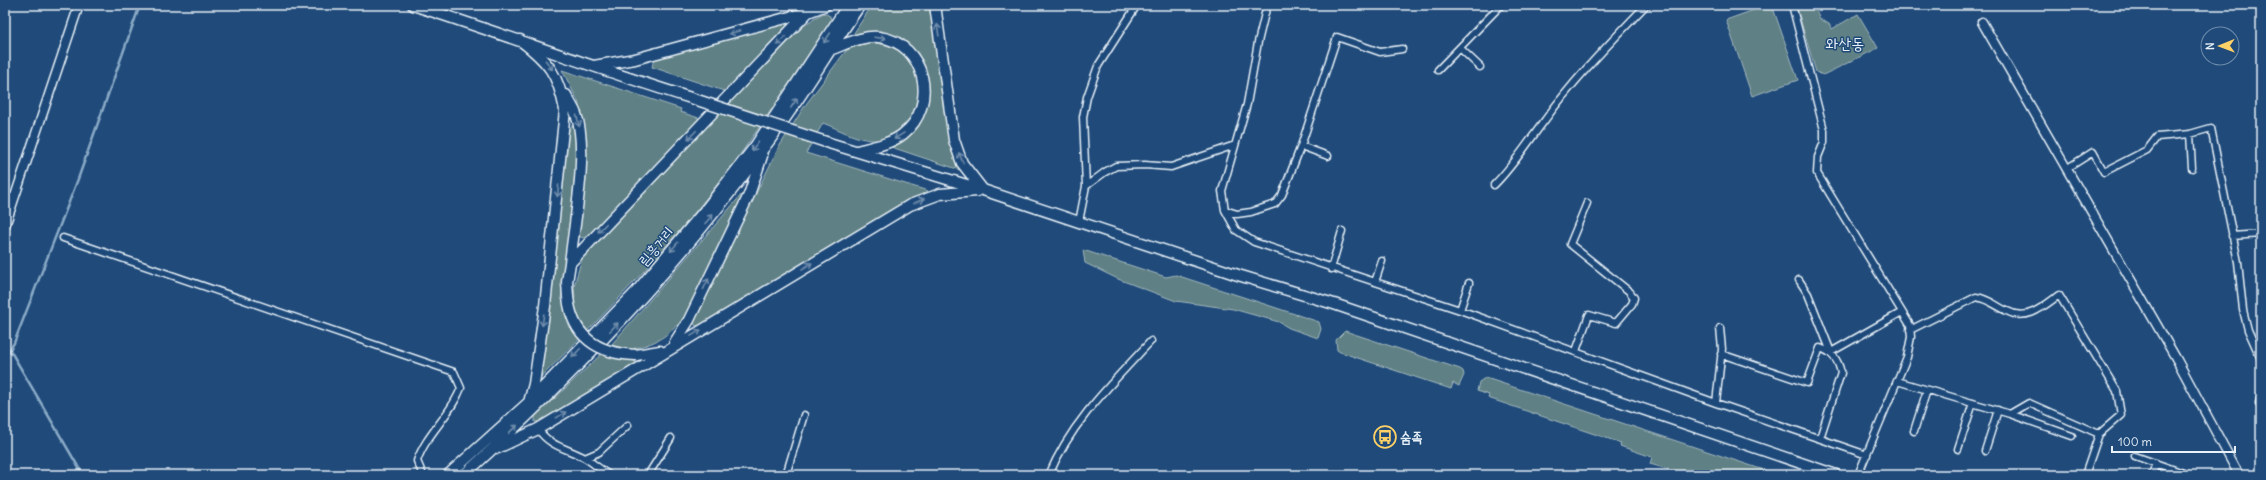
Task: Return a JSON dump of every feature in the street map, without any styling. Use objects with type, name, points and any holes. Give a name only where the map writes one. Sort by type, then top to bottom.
[{"type":"main road","points":[[413,5],[520,40],[592,67],[982,190],[1334,304],[1836,475]]},
{"type":"main road","points":[[592,67],[635,59],[808,12],[826,5]]},
{"type":"main road","name":"림흥거리","points":[[448,475],[528,404],[636,292],[706,209],[756,145],[848,5]]},
{"type":"main road","name":"림흥거리","points":[[464,475],[533,411],[642,298],[715,213],[764,148],[860,5]]},
{"type":"main road","points":[[934,5],[954,140],[962,163],[982,190]]},
{"type":"main road","points":[[570,263],[808,12]]},
{"type":"main road","points":[[829,50],[867,38],[879,37],[892,41],[912,54],[920,66],[923,78],[924,93],[921,110],[914,124],[903,134],[892,140],[857,151]]},
{"type":"main road","points":[[520,40],[542,57],[552,68],[576,113],[580,130],[581,154],[567,282],[568,297],[573,321],[578,330],[592,343],[610,352],[636,355],[670,348],[686,324],[749,195],[764,148]]},
{"type":"main road","points":[[528,404],[534,384],[545,306],[564,131],[565,110],[561,86]]},
{"type":"main road","points":[[489,452],[538,430],[670,348],[910,205],[940,194],[982,190]]},
{"type":"street","points":[[5,226],[79,5]]},
{"type":"street","points":[[1079,222],[1086,186],[1083,124],[1088,98],[1098,66],[1137,5]]},
{"type":"street","points":[[1267,5],[1258,42],[1247,104],[1222,191],[1225,210],[1230,222],[1242,236],[1254,242],[1331,269],[1460,310],[1576,351],[1716,404],[1867,455]]},
{"type":"street","points":[[1438,70],[1501,5]]},
{"type":"street","points":[[1494,185],[1514,164],[1545,120],[1595,58],[1646,5]]},
{"type":"street","points":[[1792,5],[1824,130],[1824,142],[1818,157],[1818,173],[1910,325],[1906,356],[1858,475]]},
{"type":"street","points":[[1982,22],[2177,360],[2239,475]]},
{"type":"street","points":[[1225,210],[1237,214],[1251,212],[1276,204],[1282,195],[1301,146],[1337,37],[1380,52],[1402,49]]},
{"type":"street","points":[[1460,48],[1480,67]]},
{"type":"street","points":[[2066,169],[2093,152],[2104,172],[2147,150],[2157,137],[2190,134],[2211,128],[2238,262],[2243,310],[2248,330],[2261,359]]},
{"type":"street","points":[[2190,134],[2192,168]]},
{"type":"street","points":[[1086,186],[1116,166],[1145,165],[1171,168],[1235,145]]},
{"type":"street","points":[[1301,146],[1328,156]]},
{"type":"street","points":[[5,195],[14,198]]},
{"type":"street","points":[[1576,351],[1589,315],[1616,323],[1632,304],[1634,298],[1630,292],[1570,244],[1587,203]]},
{"type":"street","points":[[1331,269],[1342,232]]},
{"type":"street","points":[[2232,236],[2261,234]]},
{"type":"street","points":[[63,238],[454,372],[461,388],[457,400],[421,449],[416,461],[423,475]]},
{"type":"street","points":[[1375,282],[1382,261]]},
{"type":"street","points":[[1799,280],[1808,294],[1831,352],[1839,365],[1841,373],[1820,438]]},
{"type":"street","points":[[1460,310],[1469,283]]},
{"type":"street","points":[[1910,330],[1976,297],[1987,299],[2008,312],[2032,314],[2059,295],[2117,391],[2121,415],[2099,434],[2085,475]]},
{"type":"street","points":[[1721,354],[1807,383],[1820,348],[1831,352],[1902,312]]},
{"type":"street","points":[[1716,404],[1721,354],[1720,328]]},
{"type":"street","points":[[1049,475],[1071,432],[1103,392],[1151,341]]},
{"type":"street","points":[[1897,381],[1998,410],[2072,436]]},
{"type":"street","points":[[1914,431],[1927,390]]},
{"type":"street","points":[[2261,396],[2259,403],[2261,406]]},
{"type":"street","points":[[1958,449],[1973,403]]},
{"type":"street","points":[[2010,414],[2029,403],[2099,434]]},
{"type":"street","points":[[1985,451],[1998,410]]},
{"type":"street","points":[[786,475],[804,416]]},
{"type":"street","points":[[585,458],[598,452],[628,425]]},
{"type":"street","points":[[538,430],[544,439],[551,444],[585,458],[608,475]]},
{"type":"street","points":[[648,475],[671,438]]},
{"type":"street","points":[[2135,456],[2189,475]]},
{"type":"street","points":[[2152,475],[2156,463]]},
{"type":"green space","points":[[872,5],[931,5],[963,171],[888,146],[908,134],[918,125],[927,107],[929,85],[924,64],[918,55],[911,49],[854,37],[854,33]]},
{"type":"green space","points":[[1768,5],[1772,5],[1798,80],[1752,96],[1726,20]]},
{"type":"green space","points":[[1796,5],[1814,5],[1820,19],[1829,24],[1832,29],[1858,14],[1878,48],[1823,75],[1816,72]]},
{"type":"green space","points":[[824,13],[830,16],[831,21],[747,145],[712,192],[641,274],[540,378],[569,128],[573,125],[576,129],[576,164],[561,299],[575,298],[574,286],[582,258],[789,38],[814,18]]},
{"type":"green space","points":[[787,21],[789,26],[727,92],[652,67],[654,59]]},
{"type":"green space","points":[[867,43],[891,47],[907,57],[917,73],[920,91],[916,109],[907,125],[892,136],[872,140],[853,136],[823,123],[806,153],[928,191],[701,326],[696,326],[693,322],[694,318],[779,147],[804,107],[845,52],[850,48]]},
{"type":"green space","points":[[562,70],[681,109],[680,112],[702,119],[590,235],[583,238],[578,236],[584,128],[578,101]]},
{"type":"green space","points":[[742,194],[744,198],[686,315],[680,322],[664,337],[635,348],[634,361],[636,363],[543,422],[535,422],[535,415],[551,400],[552,401],[612,344]]},
{"type":"green space","points":[[1083,250],[1166,277],[1176,275],[1319,322],[1321,329],[1318,338],[1289,328],[1279,322],[1233,309],[1176,301],[1118,279],[1085,263]]},
{"type":"green space","points":[[1345,331],[1460,369],[1463,371],[1464,375],[1459,386],[1453,383],[1451,389],[1340,352],[1337,350],[1336,340]]},
{"type":"green space","points":[[1485,378],[1779,475],[1673,475],[1674,471],[1650,464],[1652,457],[1620,446],[1621,443],[1488,398],[1489,395],[1477,391],[1479,382]]},
{"type":"waterway","points":[[5,357],[14,343],[78,179],[140,5]]},
{"type":"waterway","points":[[10,350],[83,475]]},
{"type":"place","name":"숨족","points":[[1385,437]]},
{"type":"district","name":"와산동","points":[[1845,43]]}]
